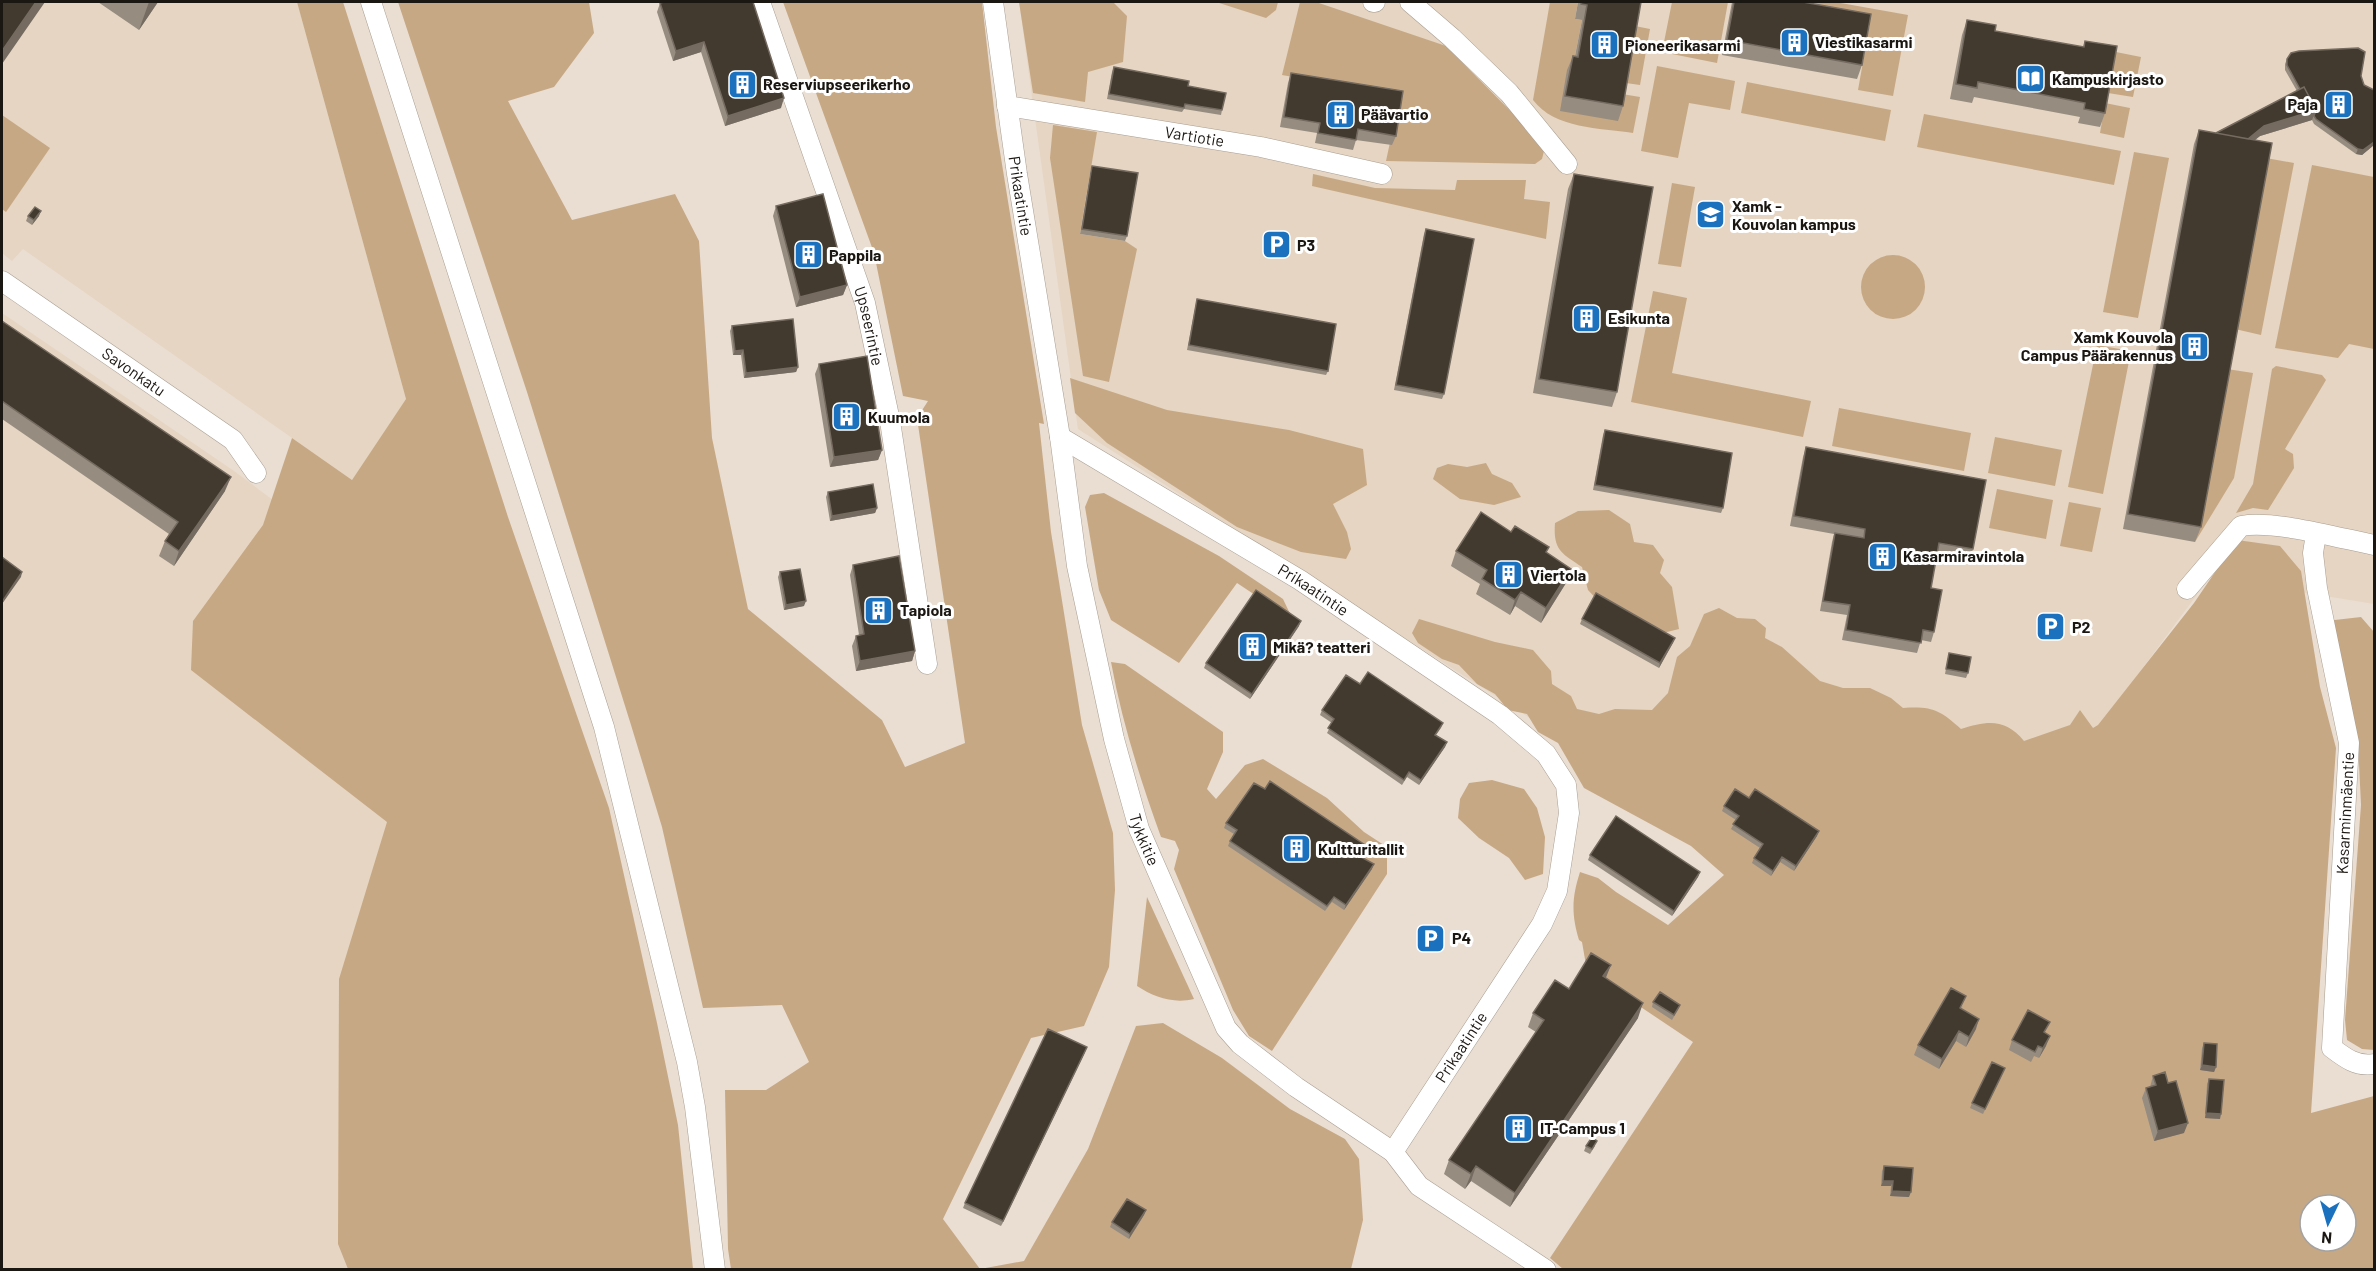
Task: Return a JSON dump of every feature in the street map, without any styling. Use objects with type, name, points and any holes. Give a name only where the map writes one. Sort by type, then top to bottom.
[{"type":"street","points":[[371,2],[604,727],[687,1062],[695,1107],[715,1269]]},
{"type":"street","name":"Upseerintie","points":[[760,2],[865,303],[890,421],[927,664]]},
{"type":"street","name":"Prikaatintie","points":[[993,2],[1007,106],[1060,437],[1300,580],[1500,715],[1546,754],[1566,785],[1569,813],[1557,891],[1542,924],[1394,1152]]},
{"type":"street","points":[[1410,2],[1452,38],[1509,93],[1567,164]]},
{"type":"street","name":"Vartiotie","points":[[1007,106],[1261,147],[1382,174]]},
{"type":"street","name":"Savonkatu","points":[[2,281],[233,440],[256,472]]},
{"type":"street","name":"Tykkitie","points":[[1060,437],[1077,566],[1117,750],[1139,829],[1226,1028],[1240,1044],[1296,1087],[1394,1152]]},
{"type":"street","points":[[2187,589],[2241,526],[2272,525],[2374,545]]},
{"type":"street","name":"Kasarminmäentie","points":[[2316,534],[2313,553],[2317,588],[2349,743],[2332,1048],[2347,1060],[2367,1065],[2374,1064]]},
{"type":"street","points":[[1394,1152],[1419,1186],[1546,1269]]},
{"type":"shaded area","points":[[2,2],[297,2],[406,399],[352,480],[23,249],[12,261],[2,253]]},
{"type":"shaded area","points":[[297,2],[343,2],[508,517],[609,808],[678,1125],[693,1269],[348,1269],[338,1244],[339,979],[387,822],[191,670],[193,621],[263,525],[292,438],[352,480],[406,399]]},
{"type":"shaded area","points":[[398,2],[589,2],[594,33],[554,87],[508,101],[572,220],[675,194],[699,241],[712,438],[748,609],[882,720],[905,767],[965,743],[917,418],[928,401],[903,396],[874,253],[783,2],[982,2],[996,127],[1044,424],[1039,423],[1051,532],[1082,725],[1113,833],[1115,890],[1109,967],[1084,1026],[1031,1038],[943,1219],[980,1269],[731,1269],[728,1249],[725,1090],[766,1090],[809,1062],[782,1005],[703,1008],[662,827],[527,392]]},
{"type":"shaded area","name":"Xamk - Kouvolan kampus","points":[[1019,2],[2374,2],[2374,604],[2210,577],[2039,808],[1586,754],[1078,429]]},
{"type":"shaded area","points":[[1019,2],[1113,2],[1127,16],[1123,62],[1088,72],[1085,102],[1033,93]]},
{"type":"shaded area","points":[[1216,2],[1278,2],[1276,10],[1266,18]]},
{"type":"shaded area","points":[[1300,2],[1316,2],[1446,46],[1542,143],[1544,151],[1542,159],[1535,164],[1386,161],[1400,96],[1282,75]]},
{"type":"shaded area","points":[[1550,2],[1578,2],[1575,19],[1582,20],[1572,71],[1622,94],[1640,97],[1633,133],[1579,126],[1566,122],[1542,110],[1533,100]]},
{"type":"shaded area","points":[[1672,2],[1728,2],[1717,63],[1662,52]]},
{"type":"shaded area","points":[[1753,2],[1835,2],[1908,15],[1893,96],[1858,90],[1870,23]]},
{"type":"shaded area","points":[[1635,26],[1650,29],[1640,85],[1626,83]]},
{"type":"shaded area","points":[[2116,52],[2141,57],[2133,97],[2108,93]]},
{"type":"shaded area","points":[[1657,66],[1735,81],[1730,110],[1689,103],[1678,158],[1641,151]]},
{"type":"shaded area","points":[[1747,82],[1891,110],[1885,141],[1741,113]]},
{"type":"shaded area","points":[[2105,103],[2130,108],[2124,138],[2100,133]]},
{"type":"shaded area","points":[[1924,114],[2121,151],[2114,185],[1917,147]]},
{"type":"shaded area","points":[[2,115],[50,148],[6,212],[2,209]]},
{"type":"shaded area","points":[[1053,125],[1097,132],[1080,234],[1125,241],[1137,249],[1109,382],[1083,376],[1050,158]]},
{"type":"shaded area","points":[[2134,152],[2169,158],[2138,318],[2103,312]]},
{"type":"shaded area","points":[[2266,158],[2294,163],[2261,335],[2235,329]]},
{"type":"shaded area","points":[[2312,165],[2374,177],[2374,349],[2349,344],[2338,358],[2275,348]]},
{"type":"shaded area","points":[[1313,174],[1375,188],[1455,190],[1457,180],[1526,180],[1524,199],[1550,202],[1546,239],[1312,186]]},
{"type":"shaded area","points":[[1672,183],[1695,187],[1681,267],[1658,264]]},
{"type":"shaded area","points":[[1893,255],[1911,261],[1919,269],[1925,287],[1919,305],[1911,313],[1893,319],[1875,313],[1867,305],[1861,287],[1867,269],[1875,261]]},
{"type":"shaded area","points":[[1653,291],[1687,298],[1672,373],[1811,401],[1803,437],[1631,402]]},
{"type":"shaded area","points":[[2,313],[234,471],[359,564],[397,831],[391,1269],[2,1269]]},
{"type":"shaded area","points":[[2097,345],[2131,351],[2103,494],[2068,487]]},
{"type":"shaded area","points":[[2276,366],[2322,375],[2326,380],[2285,449],[2293,454],[2294,468],[2268,510],[2253,508],[2236,513],[2253,484],[2272,369]]},
{"type":"shaded area","points":[[2227,369],[2253,373],[2234,478],[2195,542]]},
{"type":"shaded area","points":[[1070,378],[1167,410],[1289,430],[1363,449],[1367,485],[1333,504],[1347,532],[1351,549],[1346,559],[1301,552],[1237,527],[1107,443],[1075,413]]},
{"type":"shaded area","points":[[1839,408],[1971,433],[1964,471],[1832,446]]},
{"type":"shaded area","points":[[1995,437],[2062,450],[2055,486],[1988,473]]},
{"type":"shaded area","points":[[1486,463],[1492,474],[1512,483],[1521,497],[1494,505],[1460,499],[1433,479],[1437,468],[1448,464],[1467,467]]},
{"type":"shaded area","points":[[1997,489],[2053,500],[2046,539],[1989,528]]},
{"type":"shaded area","points":[[1104,493],[1219,556],[1283,599],[1293,620],[1237,583],[1179,663],[1111,620],[1099,590],[1085,507],[1090,495]]},
{"type":"shaded area","points":[[2069,502],[2101,508],[2092,552],[2060,546]]},
{"type":"shaded area","points":[[1609,510],[1630,524],[1634,542],[1653,545],[1664,560],[1660,573],[1672,587],[1679,629],[1659,634],[1602,605],[1588,590],[1582,567],[1564,554],[1557,545],[1555,523],[1578,511]]},
{"type":"shaded area","points":[[2237,540],[2280,546],[2301,571],[2320,687],[2336,748],[2311,1113],[2374,1096],[2374,1269],[1563,1269],[1550,1258],[1693,1042],[1587,971],[1574,914],[1575,890],[1580,872],[1598,878],[1668,925],[1724,875],[1691,846],[1584,788],[1558,743],[1538,732],[1527,714],[1508,710],[1495,694],[1477,684],[1459,665],[1442,659],[1418,643],[1412,633],[1419,619],[1495,642],[1533,650],[1551,671],[1552,684],[1571,696],[1577,709],[1599,714],[1615,709],[1652,710],[1668,693],[1677,657],[1690,646],[1704,614],[1719,608],[1737,618],[1755,619],[1766,628],[1765,638],[1782,647],[1820,681],[1843,688],[1870,688],[1891,698],[1903,708],[1929,709],[1941,713],[1961,729],[1995,723],[2010,728],[2024,741],[2070,725],[2080,710],[2093,728],[2098,725],[2194,603]]},
{"type":"shaded area","points":[[2361,617],[2374,632],[2374,1050],[2362,1049],[2347,1040],[2345,1020],[2361,805],[2358,743],[2326,621]]},
{"type":"shaded area","points":[[1111,662],[1125,664],[1223,732],[1223,752],[1207,789],[1216,799],[1245,765],[1263,759],[1327,798],[1364,832],[1387,847],[1387,874],[1272,1051],[1249,1036],[1233,1010],[1174,869],[1179,850],[1175,841],[1161,837],[1132,750]]},
{"type":"shaded area","points":[[1492,780],[1524,789],[1537,808],[1545,837],[1543,874],[1525,880],[1509,858],[1479,838],[1458,818],[1460,799],[1469,783]]},
{"type":"shaded area","points":[[1147,897],[1194,999],[1179,1001],[1164,998],[1137,986]]},
{"type":"shaded area","points":[[1163,1023],[1222,1058],[1290,1109],[1345,1139],[1359,1159],[1363,1220],[1351,1269],[980,1269],[1024,1261],[1088,1149],[1136,1026]]},
{"type":"building","points":[[2,2],[36,2],[2,51]]},
{"type":"building","name":"Reserviupseerikerho","points":[[753,2],[784,98],[728,116],[704,42],[676,51],[660,3]]},
{"type":"building","name":"Pioneerikasarmi","points":[[1581,2],[1641,2],[1623,106],[1565,96],[1573,56],[1578,57],[1587,5]]},
{"type":"building","name":"Viestikasarmi","points":[[1734,2],[1803,2],[1871,14],[1862,65],[1727,40]]},
{"type":"building","name":"Kampuskirjasto","points":[[1967,20],[1996,25],[1995,31],[2084,47],[2085,41],[2117,46],[2105,113],[2084,109],[2085,103],[1978,82],[1977,88],[1956,84]]},
{"type":"building","name":"Paja","points":[[2358,48],[2365,52],[2361,76],[2364,85],[2374,90],[2374,142],[2363,150],[2358,149],[2316,119],[2314,116],[2316,110],[2304,87],[2300,89],[2287,65],[2287,59],[2291,53],[2299,51]]},
{"type":"building","points":[[1114,67],[1189,81],[1188,86],[1226,93],[1222,110],[1185,104],[1184,108],[1109,94]]},
{"type":"building","name":"Päävartio","points":[[1291,73],[1403,91],[1396,136],[1358,129],[1356,140],[1318,133],[1320,123],[1284,117]]},
{"type":"building","points":[[2304,87],[2316,110],[2264,126],[2248,139],[2216,133]]},
{"type":"building","name":"Xamk Kouvola Campus Päärakennus","points":[[2199,130],[2272,143],[2201,527],[2128,514]]},
{"type":"building","points":[[1092,166],[1138,173],[1127,236],[1082,229]]},
{"type":"building","name":"Esikunta","points":[[1574,174],[1653,187],[1617,392],[1539,379]]},
{"type":"building","name":"Pappila","points":[[823,194],[847,285],[800,297],[776,206]]},
{"type":"building","points":[[35,207],[41,211],[34,220],[28,216]]},
{"type":"building","points":[[1426,229],[1474,239],[1444,394],[1396,385]]},
{"type":"building","points":[[1197,299],[1336,324],[1328,371],[1189,345]]},
{"type":"building","points":[[793,319],[798,367],[746,373],[743,350],[735,351],[732,326]]},
{"type":"building","points":[[2,321],[231,477],[179,551],[165,541],[178,522],[2,401]]},
{"type":"building","name":"Kuumola","points":[[867,356],[882,450],[834,457],[819,364]]},
{"type":"building","points":[[1605,430],[1732,453],[1723,508],[1595,485]]},
{"type":"building","name":"Kasarmiravintola","points":[[1806,447],[1986,480],[1973,549],[1939,543],[1931,588],[1942,590],[1934,632],[1923,630],[1921,643],[1846,630],[1850,605],[1823,601],[1835,533],[1864,538],[1865,529],[1794,516]]},
{"type":"building","points":[[873,484],[877,508],[832,516],[828,492]]},
{"type":"building","name":"Viertola","points":[[1481,512],[1511,532],[1515,526],[1549,547],[1546,552],[1571,569],[1546,608],[1521,592],[1515,600],[1482,579],[1487,570],[1456,551]]},
{"type":"building","name":"Tapiola","points":[[899,556],[915,651],[860,661],[856,636],[864,634],[853,565]]},
{"type":"building","points":[[2,557],[22,572],[2,602]]},
{"type":"building","points":[[800,569],[806,601],[786,605],[780,572]]},
{"type":"building","name":"Mikä? teatteri","points":[[1256,590],[1301,621],[1252,694],[1206,663]]},
{"type":"building","points":[[1596,593],[1675,638],[1660,663],[1582,619]]},
{"type":"building","points":[[1949,653],[1971,657],[1968,673],[1946,669]]},
{"type":"building","points":[[1368,672],[1443,723],[1435,735],[1447,742],[1421,780],[1409,772],[1404,780],[1328,728],[1334,719],[1322,710],[1346,675],[1360,684]]},
{"type":"building","name":"Kultturitallit","points":[[1270,781],[1368,847],[1361,857],[1374,864],[1346,905],[1334,897],[1327,906],[1230,841],[1237,830],[1226,823],[1254,783],[1265,789]]},
{"type":"building","points":[[1735,789],[1749,798],[1755,789],[1819,831],[1796,866],[1782,857],[1773,871],[1754,858],[1763,844],[1733,824],[1739,816],[1724,806]]},
{"type":"building","points":[[1616,816],[1700,872],[1674,911],[1590,855]]},
{"type":"building","name":"IT-Campus 1","points":[[1591,953],[1611,965],[1603,976],[1643,1003],[1515,1193],[1476,1166],[1471,1174],[1449,1160],[1544,1020],[1533,1013],[1555,980],[1569,989]]},
{"type":"building","points":[[1951,988],[1966,996],[1960,1008],[1979,1019],[1969,1037],[1959,1031],[1942,1059],[1918,1045]]},
{"type":"building","points":[[1660,992],[1680,1005],[1674,1015],[1653,1002]]},
{"type":"building","points":[[2028,1010],[2050,1022],[2044,1032],[2050,1036],[2043,1048],[2038,1046],[2035,1052],[2012,1040]]},
{"type":"building","points":[[1048,1029],[1087,1047],[1003,1221],[965,1203]]},
{"type":"building","points":[[2204,1043],[2217,1044],[2216,1067],[2202,1065]]},
{"type":"building","points":[[1992,1062],[2005,1068],[1985,1109],[1972,1103]]},
{"type":"building","points":[[2165,1072],[2168,1083],[2176,1081],[2188,1123],[2158,1131],[2146,1088],[2156,1085],[2153,1076]]},
{"type":"building","points":[[2209,1079],[2224,1080],[2221,1114],[2206,1113]]},
{"type":"building","points":[[1592,1137],[1597,1141],[1592,1149],[1586,1146]]},
{"type":"building","points":[[1884,1166],[1913,1168],[1911,1192],[1892,1191],[1893,1181],[1883,1181]]},
{"type":"building","points":[[1127,1199],[1146,1210],[1130,1234],[1112,1222]]},
{"type":"place","name":"Viestikasarmi","points":[[1794,42]]},
{"type":"place","name":"Pioneerikasarmi","points":[[1604,45]]},
{"type":"place","name":"Kampuskirjasto","points":[[2031,79]]},
{"type":"place","name":"Reserviupseerikerho","points":[[742,84]]},
{"type":"place","name":"Paja","points":[[2339,104]]},
{"type":"place","name":"Päävartio","points":[[1340,114]]},
{"type":"place","name":"Xamk - Kouvolan kampus","points":[[1711,215]]},
{"type":"place","name":"P3","points":[[1276,245]]},
{"type":"place","name":"Pappila","points":[[808,255]]},
{"type":"place","name":"Esikunta","points":[[1587,318]]},
{"type":"place","name":"Xamk Kouvola Campus Päärakennus","points":[[2194,346]]},
{"type":"place","name":"Kuumola","points":[[847,417]]},
{"type":"place","name":"Kasarmiravintola","points":[[1882,556]]},
{"type":"place","name":"Viertola","points":[[1509,575]]},
{"type":"place","name":"Tapiola","points":[[879,610]]},
{"type":"place","name":"P2","points":[[2051,627]]},
{"type":"place","name":"Mikä? teatteri","points":[[1252,647]]},
{"type":"place","name":"Kultturitallit","points":[[1297,849]]},
{"type":"place","name":"P4","points":[[1431,938]]},
{"type":"place","name":"IT-Campus 1","points":[[1519,1128]]}]
